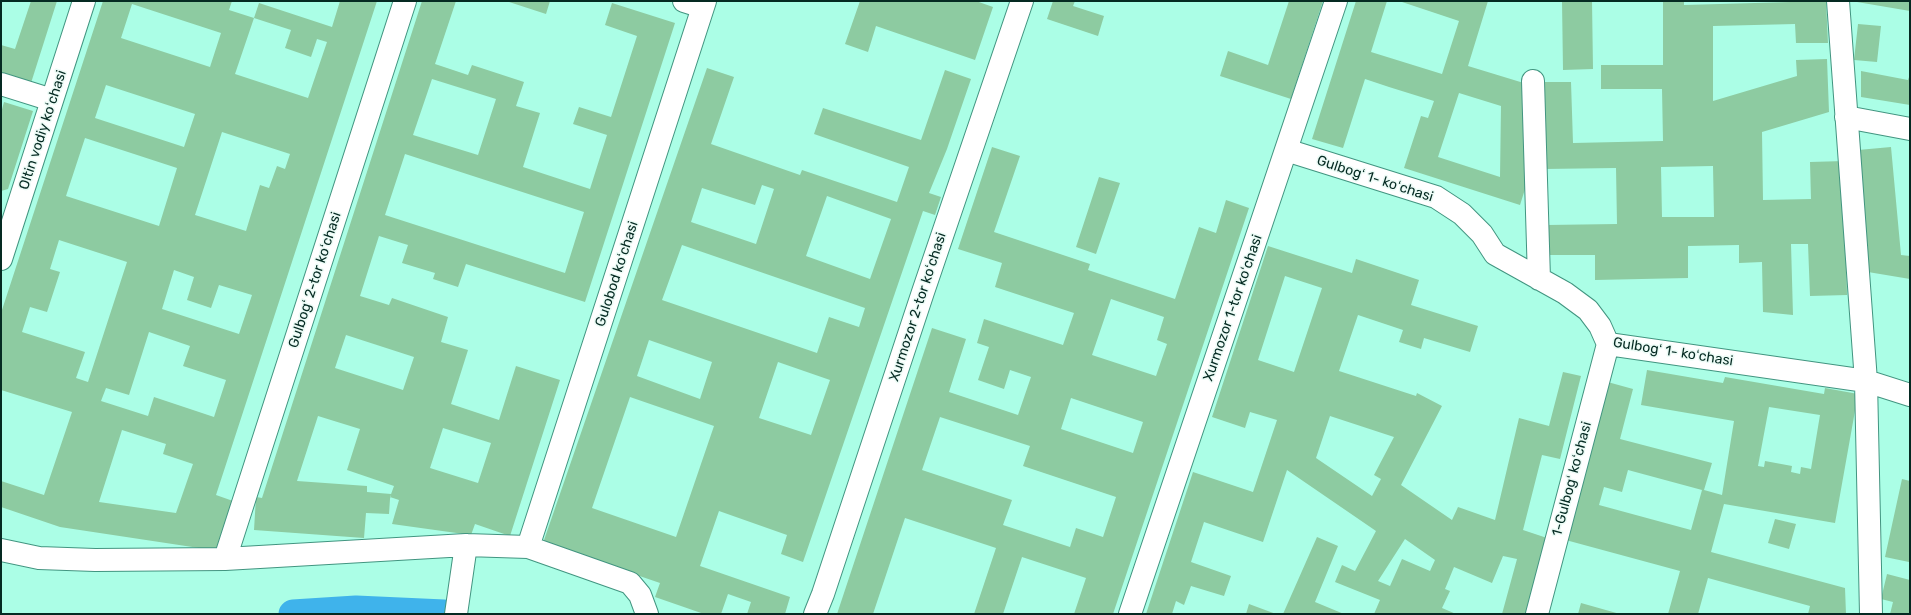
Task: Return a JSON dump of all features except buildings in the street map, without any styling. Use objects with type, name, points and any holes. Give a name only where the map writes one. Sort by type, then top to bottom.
[{"type":"street","name":"Oltin vodiy koʻchasi","points":[[1,259],[84,1]]},
{"type":"street","name":"Gulbogʻ 2-tor koʻchasi","points":[[225,559],[405,1]]},
{"type":"street","name":"Xurmozor 2-tor koʻchasi","points":[[815,614],[824,594],[922,292],[1022,1]]},
{"type":"street","name":"Xurmozor 1-tor koʻchasi","points":[[1130,614],[1336,1]]},
{"type":"street","points":[[1838,1],[1866,381],[1872,614]]},
{"type":"street","name":"Gulobod koʻchasi","points":[[528,547],[697,3]]},
{"type":"street","points":[[1534,81],[1539,278]]},
{"type":"street","points":[[1,84],[52,100]]},
{"type":"street","points":[[1846,117],[1910,129]]},
{"type":"street","name":"Gulbogʻ 1- koʻchasi","points":[[1286,150],[1436,197],[1462,214],[1482,234],[1495,254],[1565,293],[1588,310],[1600,326],[1608,344],[1866,381],[1910,395]]},
{"type":"street","name":"1-Gulbogʻ koʻchasi","points":[[1537,614],[1608,344]]},
{"type":"street","points":[[1,550],[39,558],[95,560],[465,555],[528,547],[630,583],[640,595],[647,614]]},
{"type":"street","points":[[456,614],[465,555]]},
{"type":"waterway","points":[[293,614],[356,610],[444,614]]}]
